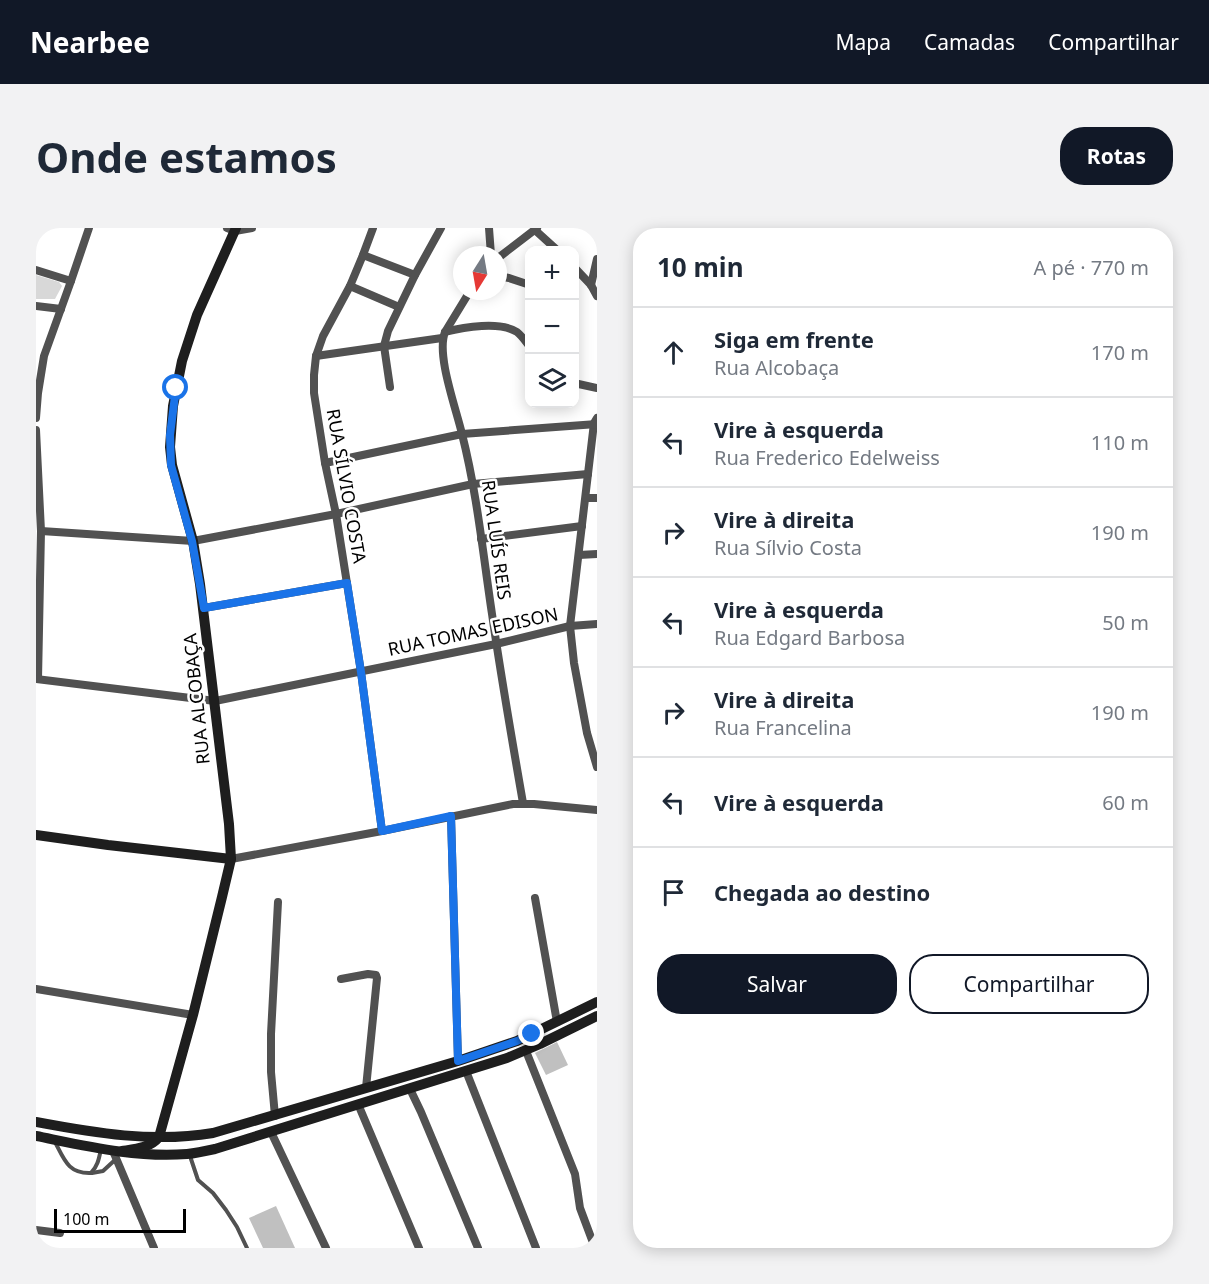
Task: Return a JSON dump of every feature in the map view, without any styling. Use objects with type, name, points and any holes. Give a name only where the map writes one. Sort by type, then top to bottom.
[{"type":"main road","name":"RUA ALCOBAÇA","points":[[159,1137],[231,859],[204,608],[192,541],[171,465],[170,441],[173,406],[190,334],[233,229]]},
{"type":"main road","points":[[36,835],[231,859]]},
{"type":"main road","points":[[36,1122],[89,1132],[159,1137],[185,1137],[213,1133],[458,1061],[517,1041],[597,1002]]},
{"type":"main road","points":[[36,1136],[117,1154],[189,1154],[215,1149],[525,1051],[597,1016]]},
{"type":"main road","points":[[117,1154],[149,1145],[159,1137]]},
{"type":"street","points":[[36,418],[40,356],[61,309],[87,228]]},
{"type":"street","points":[[233,229],[252,228]]},
{"type":"street","name":"RUA SÍLVIO COSTA","points":[[373,228],[350,286],[322,336],[316,356],[314,375],[325,463],[336,514],[361,672],[382,831]]},
{"type":"street","points":[[390,387],[384,346],[388,331],[441,228]]},
{"type":"street","points":[[489,228],[490,246]]},
{"type":"street","points":[[507,251],[536,229],[553,246]]},
{"type":"street","points":[[363,255],[415,275]]},
{"type":"street","points":[[591,285],[597,259]]},
{"type":"street","points":[[36,270],[71,281]]},
{"type":"street","points":[[579,272],[591,285],[597,296]]},
{"type":"street","points":[[507,278],[525,282]]},
{"type":"street","points":[[350,286],[399,307]]},
{"type":"street","points":[[444,335],[465,300]]},
{"type":"street","points":[[36,306],[61,309]]},
{"type":"street","points":[[316,356],[444,335],[472,327],[506,328],[516,332],[525,341]]},
{"type":"street","name":"RUA LUÍS REIS","points":[[444,335],[442,350],[444,365],[473,484],[496,644],[523,803]]},
{"type":"street","points":[[579,384],[597,388]]},
{"type":"street","points":[[325,463],[462,434],[596,422],[570,626],[574,663],[587,733],[597,767]]},
{"type":"street","points":[[36,430],[41,531],[37,679]]},
{"type":"street","points":[[41,531],[192,541],[336,514],[473,484],[588,474]]},
{"type":"street","points":[[586,498],[597,498]]},
{"type":"street","points":[[481,538],[582,526]]},
{"type":"street","points":[[579,555],[597,554]]},
{"type":"street","points":[[204,608],[347,583]]},
{"type":"street","name":"RUA TOMAS EDISON","points":[[37,679],[215,701],[496,644],[570,626],[597,624]]},
{"type":"street","points":[[231,859],[523,803],[597,810]]},
{"type":"street","points":[[451,816],[458,1061]]},
{"type":"street","points":[[535,898],[557,1022]]},
{"type":"street","points":[[275,1116],[271,1072],[271,1034],[278,902]]},
{"type":"street","points":[[341,979],[368,974],[376,975],[378,980],[366,1088]]},
{"type":"street","points":[[36,989],[192,1015]]},
{"type":"street","points":[[525,1051],[575,1174],[580,1208],[596,1248]]},
{"type":"street","points":[[466,1071],[536,1248]]},
{"type":"street","points":[[410,1089],[422,1112],[478,1248]]},
{"type":"street","points":[[358,1104],[419,1248]]},
{"type":"street","points":[[271,1132],[326,1248]]},
{"type":"street","points":[[117,1154],[154,1248]]},
{"type":"street","points":[[36,1230],[60,1233]]},
{"type":"lane","points":[[54,1140],[66,1164],[80,1173],[103,1171],[108,1168],[117,1154]]},
{"type":"lane","points":[[92,1173],[97,1165],[101,1149]]},
{"type":"lane","points":[[189,1154],[198,1180],[226,1210],[247,1248]]},
{"type":"shaded area","points":[[36,275],[59,282],[62,286],[55,299],[36,299]]},
{"type":"building","points":[[557,1042],[568,1065],[546,1075],[535,1053]]},
{"type":"building","points":[[276,1206],[295,1248],[263,1248],[249,1218]]},
{"type":"route","points":[[176,388],[170,435],[171,465],[192,541],[204,608],[347,583],[382,831],[451,816],[458,1061],[532,1034]]}]
